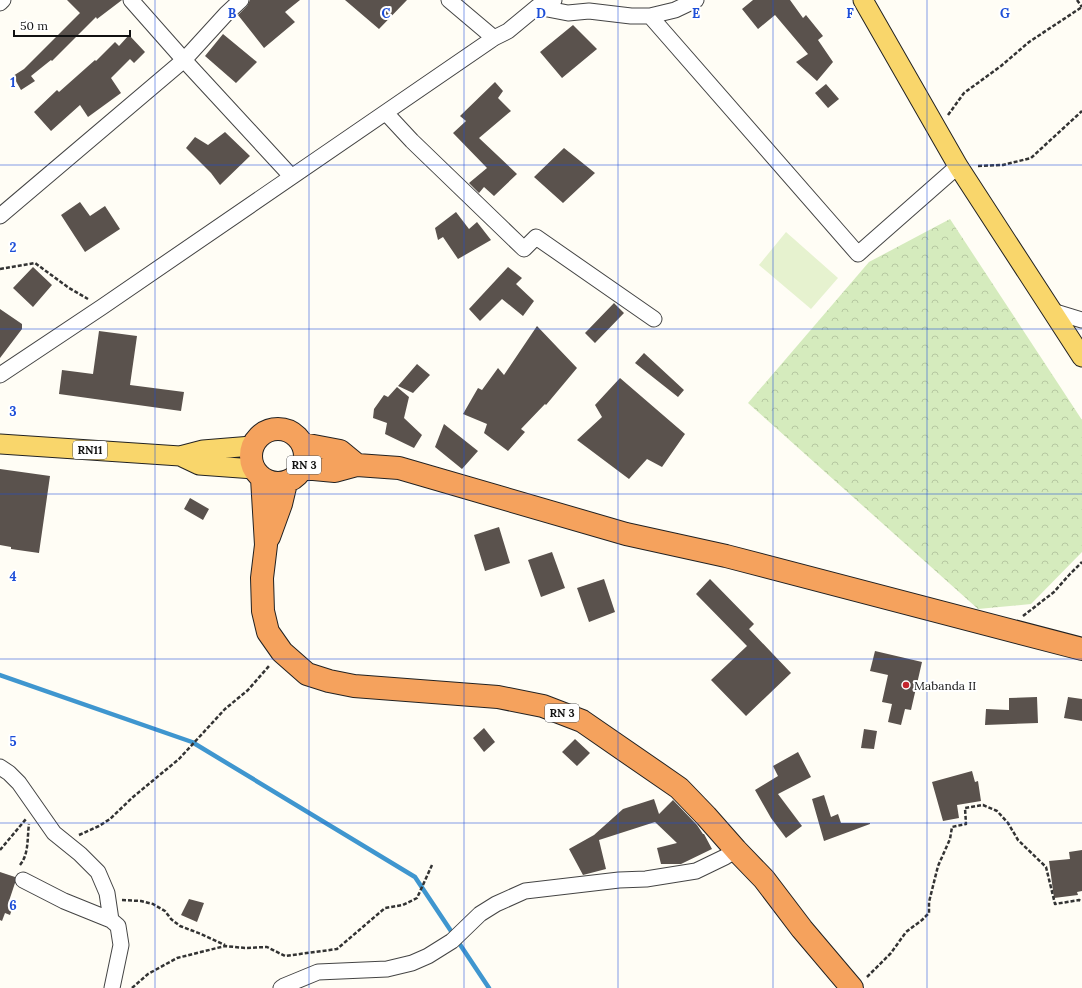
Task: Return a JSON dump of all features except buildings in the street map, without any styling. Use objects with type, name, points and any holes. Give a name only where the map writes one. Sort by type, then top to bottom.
[{"type":"highway","name":"RN 3","points":[[258,474],[271,483],[286,483],[294,478],[303,468],[306,456],[303,444],[298,436],[282,428],[272,428],[257,438],[252,446],[250,458],[258,474],[266,545]]},
{"type":"highway","name":"RN 3","points":[[303,444],[340,451],[357,465]]},
{"type":"highway","name":"RN 3","points":[[303,468],[335,471],[357,465],[399,468],[626,534],[726,556],[1082,649]]},
{"type":"highway","name":"RN 3","points":[[286,483],[281,504],[266,545],[262,578],[264,612],[268,632],[282,652],[307,674],[329,681],[354,686],[498,697],[543,706],[582,722],[679,788],[764,879],[802,929],[858,984]]},
{"type":"main road","points":[[863,0],[936,125],[958,166],[1082,357]]},
{"type":"main road","name":"RN11","points":[[0,444],[180,456],[203,450],[252,446]]},
{"type":"main road","name":"RN11","points":[[180,456],[199,465],[258,474]]},
{"type":"street","points":[[0,3],[3,0]]},
{"type":"street","points":[[131,0],[291,176]]},
{"type":"street","points":[[0,216],[184,60],[226,14],[241,0]]},
{"type":"street","points":[[449,0],[494,38]]},
{"type":"street","points":[[0,375],[102,307],[494,38],[508,31],[537,7],[554,0]]},
{"type":"street","points":[[537,7],[568,13],[589,11],[631,16],[650,16],[675,10],[696,0]]},
{"type":"street","points":[[650,16],[858,254],[958,166]]},
{"type":"street","points":[[386,113],[412,141],[524,249],[536,237],[654,319]]},
{"type":"street","points":[[1052,312],[1082,320]]},
{"type":"street","points":[[0,767],[9,772],[19,783],[35,809],[54,833],[80,854],[98,872],[106,892],[111,920]]},
{"type":"street","points":[[281,988],[318,972],[387,969],[412,963],[428,956],[452,941],[480,914],[496,904],[525,891],[589,885],[620,880],[646,879],[696,871],[736,850]]},
{"type":"street","points":[[21,874],[64,901],[111,920],[118,926],[121,945],[112,988]]},
{"type":"path","points":[[936,125],[951,112],[964,93],[1001,66],[1029,42],[1082,7],[1077,0]]},
{"type":"path","points":[[958,166],[1003,165],[1030,158],[1082,111]]},
{"type":"path","points":[[0,269],[36,263],[69,288],[102,307]]},
{"type":"path","points":[[1007,630],[1029,610],[1054,592],[1082,562]]},
{"type":"path","points":[[64,842],[99,826],[123,808],[133,797],[179,759],[225,709],[248,690],[282,652]]},
{"type":"path","points":[[858,984],[891,953],[906,932],[929,913],[929,902],[938,866],[950,839],[952,827],[966,824],[965,808],[983,805],[997,811],[1008,822],[1018,840],[1046,867],[1055,904],[1079,900],[1082,901]]},
{"type":"path","points":[[0,850],[23,821],[35,809]]},
{"type":"path","points":[[21,874],[27,849],[29,823],[35,809]]},
{"type":"path","points":[[132,988],[148,974],[177,958],[225,946],[267,948],[285,956],[337,949],[385,908],[403,905],[417,898],[432,865]]},
{"type":"path","points":[[111,920],[116,900],[141,901],[153,904],[165,910],[171,919],[180,926],[201,934],[225,946]]},
{"type":"green space","points":[[950,219],[1082,420],[1082,552],[1031,604],[978,609],[748,403],[869,262]]},
{"type":"green space","points":[[786,232],[838,278],[811,309],[759,265]]},
{"type":"waterway","points":[[0,675],[192,742],[415,877],[489,988]]},
{"type":"place","name":"Mabanda II","points":[[906,685]]}]
